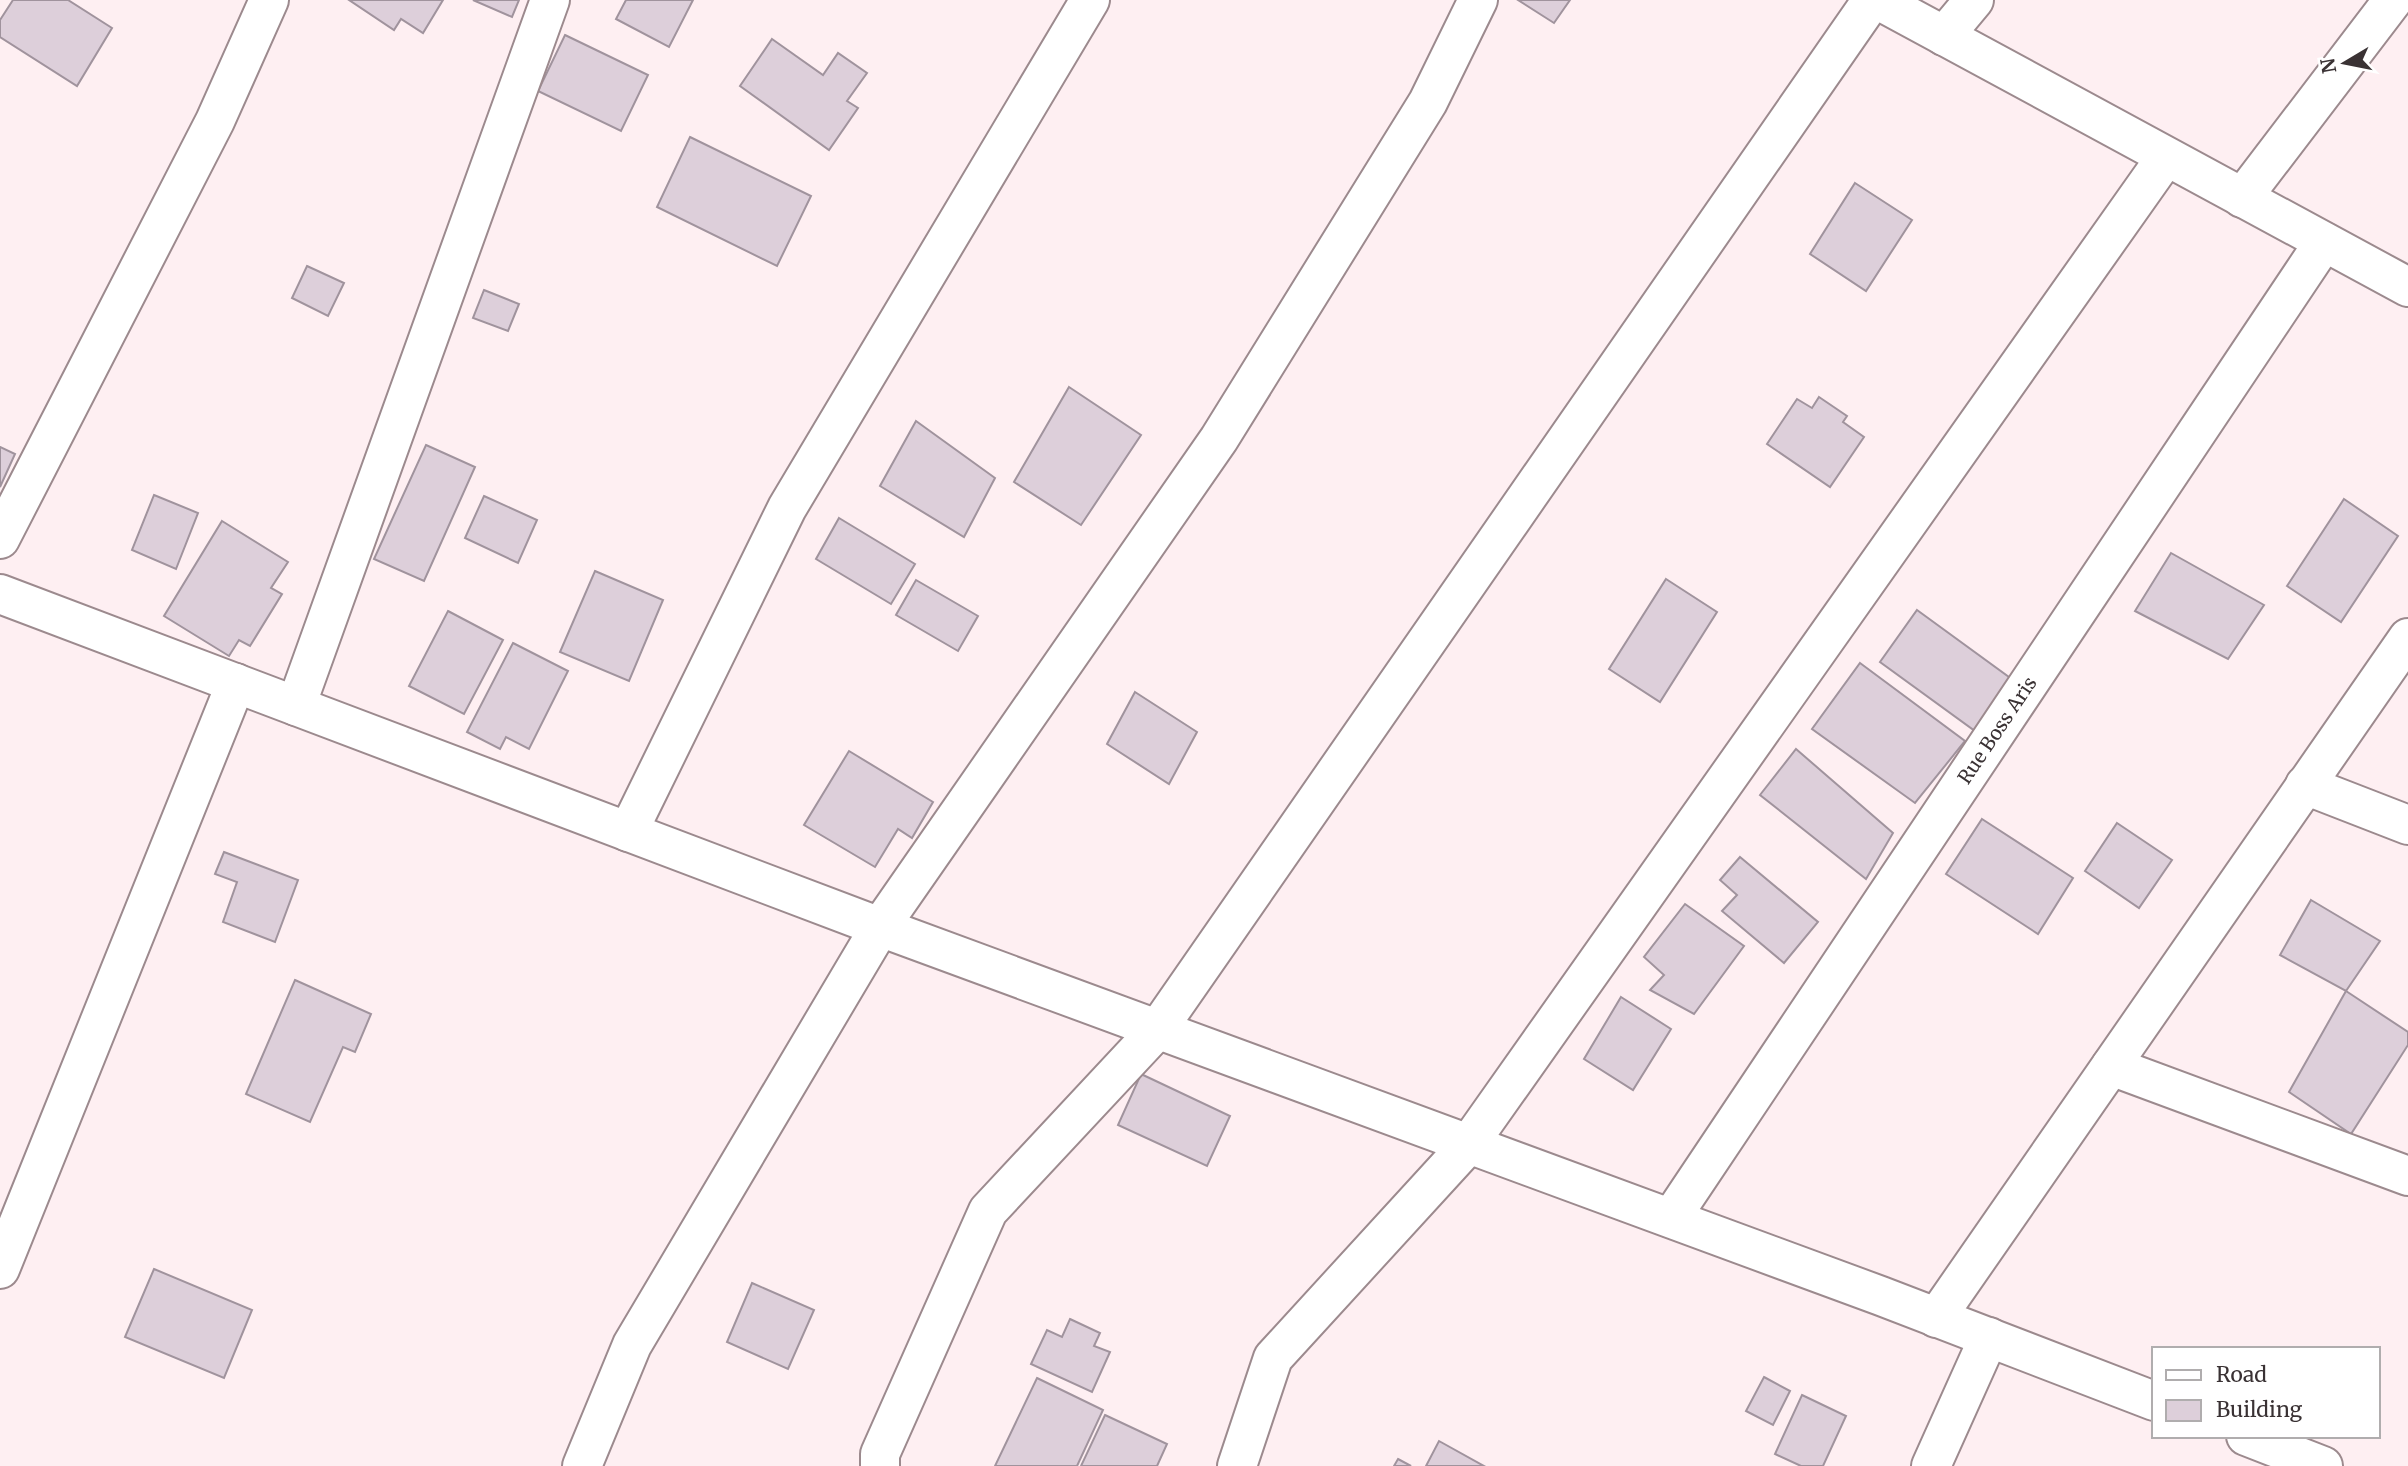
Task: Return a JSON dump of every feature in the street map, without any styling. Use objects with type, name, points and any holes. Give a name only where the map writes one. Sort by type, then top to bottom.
[{"type":"street","points":[[0,539],[215,121],[269,0]]},
{"type":"street","points":[[296,706],[550,0]]},
{"type":"street","points":[[628,832],[786,508],[1090,0]]},
{"type":"street","points":[[582,1466],[632,1346],[880,928],[1219,439],[1428,102],[1478,0]]},
{"type":"street","points":[[880,1466],[880,1454],[988,1211],[1157,1030],[1872,0]]},
{"type":"street","points":[[1878,0],[2408,287]]},
{"type":"street","points":[[1944,36],[1974,0]]},
{"type":"street","points":[[2242,198],[2393,0]]},
{"type":"street","points":[[1237,1466],[1273,1358],[1468,1145],[2166,157]]},
{"type":"street","name":"Rue Boss Aris","points":[[1671,1218],[2324,242]]},
{"type":"street","points":[[0,594],[880,928],[1671,1218],[2152,1400]]},
{"type":"street","points":[[1936,1318],[2408,638]]},
{"type":"street","points":[[0,1269],[236,683]]},
{"type":"street","points":[[2305,785],[2408,825]]},
{"type":"street","points":[[2111,1066],[2408,1177]]},
{"type":"street","points":[[1931,1466],[1989,1337]]},
{"type":"street","points":[[2251,1438],[2323,1466]]},
{"type":"building","points":[[13,0],[68,0],[112,28],[77,86],[0,37],[0,20]]},
{"type":"building","points":[[349,0],[443,0],[423,33],[401,19],[394,30]]},
{"type":"building","points":[[473,0],[519,0],[512,17]]},
{"type":"building","points":[[626,0],[693,0],[669,47],[616,19]]},
{"type":"building","points":[[1518,0],[1570,0],[1554,23]]},
{"type":"building","points":[[565,35],[648,75],[621,131],[538,91]]},
{"type":"building","points":[[772,39],[823,75],[838,53],[867,73],[847,101],[858,108],[829,150],[740,86]]},
{"type":"building","points":[[690,137],[811,196],[777,266],[657,207]]},
{"type":"building","points":[[1855,183],[1912,220],[1866,291],[1810,254]]},
{"type":"building","points":[[307,266],[344,283],[328,316],[292,298]]},
{"type":"building","points":[[484,290],[519,304],[508,331],[473,318]]},
{"type":"building","points":[[1069,387],[1141,435],[1081,525],[1014,482]]},
{"type":"building","points":[[1819,397],[1847,416],[1843,422],[1864,437],[1830,487],[1767,444],[1797,399],[1812,408]]},
{"type":"building","points":[[916,421],[995,478],[964,537],[880,486]]},
{"type":"building","points":[[426,445],[475,467],[424,581],[374,559]]},
{"type":"building","points":[[0,447],[15,454],[0,487]]},
{"type":"building","points":[[154,495],[198,513],[176,569],[132,550]]},
{"type":"building","points":[[484,496],[537,520],[518,563],[465,538]]},
{"type":"building","points":[[2344,499],[2398,536],[2341,622],[2287,586]]},
{"type":"building","points":[[839,518],[915,564],[891,604],[816,559]]},
{"type":"building","points":[[222,521],[288,562],[271,588],[282,594],[250,646],[239,640],[229,656],[164,616]]},
{"type":"building","points":[[2171,553],[2264,605],[2228,659],[2135,611]]},
{"type":"building","points":[[595,571],[663,600],[629,681],[560,652]]},
{"type":"building","points":[[1666,579],[1717,612],[1660,702],[1609,669]]},
{"type":"building","points":[[916,580],[978,616],[958,651],[896,615]]},
{"type":"building","points":[[1917,610],[2013,680],[1975,731],[1880,662]]},
{"type":"building","points":[[448,611],[503,640],[464,714],[409,686]]},
{"type":"building","points":[[513,643],[568,671],[529,749],[506,737],[500,749],[467,732]]},
{"type":"building","points":[[1860,663],[1965,741],[1915,803],[1812,729]]},
{"type":"building","points":[[1135,692],[1197,732],[1169,784],[1107,744]]},
{"type":"building","points":[[1796,749],[1893,833],[1866,879],[1760,795]]},
{"type":"building","points":[[849,751],[933,802],[912,838],[898,829],[875,867],[804,825]]},
{"type":"building","points":[[1982,819],[2073,878],[2038,934],[1946,874]]},
{"type":"building","points":[[2117,823],[2172,860],[2139,908],[2085,871]]},
{"type":"building","points":[[224,852],[298,880],[275,942],[223,922],[237,882],[215,874]]},
{"type":"building","points":[[1740,857],[1818,922],[1784,963],[1722,911],[1737,895],[1720,880]]},
{"type":"building","points":[[2311,900],[2380,941],[2346,991],[2280,955]]},
{"type":"building","points":[[1685,904],[1744,946],[1694,1014],[1650,990],[1664,975],[1644,957]]},
{"type":"building","points":[[295,980],[371,1014],[355,1052],[343,1047],[310,1122],[246,1094]]},
{"type":"building","points":[[2346,991],[2408,1032],[2408,1045],[2351,1134],[2289,1092]]},
{"type":"building","points":[[1621,997],[1671,1029],[1633,1090],[1584,1059]]},
{"type":"building","points":[[1141,1074],[1230,1116],[1207,1166],[1118,1125]]},
{"type":"building","points":[[154,1269],[252,1310],[224,1378],[125,1337]]},
{"type":"building","points":[[752,1283],[814,1310],[788,1369],[727,1342]]},
{"type":"building","points":[[1070,1319],[1100,1333],[1094,1346],[1110,1352],[1092,1392],[1031,1364],[1047,1330],[1062,1337]]},
{"type":"building","points":[[1764,1377],[1790,1391],[1773,1425],[1746,1411]]},
{"type":"building","points":[[1037,1378],[1103,1410],[1077,1466],[995,1466]]},
{"type":"building","points":[[1802,1395],[1846,1416],[1823,1466],[1801,1466],[1775,1454]]},
{"type":"building","points":[[1105,1415],[1167,1444],[1157,1466],[1081,1466]]},
{"type":"building","points":[[1439,1441],[1484,1466],[1426,1466]]},
{"type":"building","points":[[1398,1459],[1411,1466],[1394,1466]]}]
